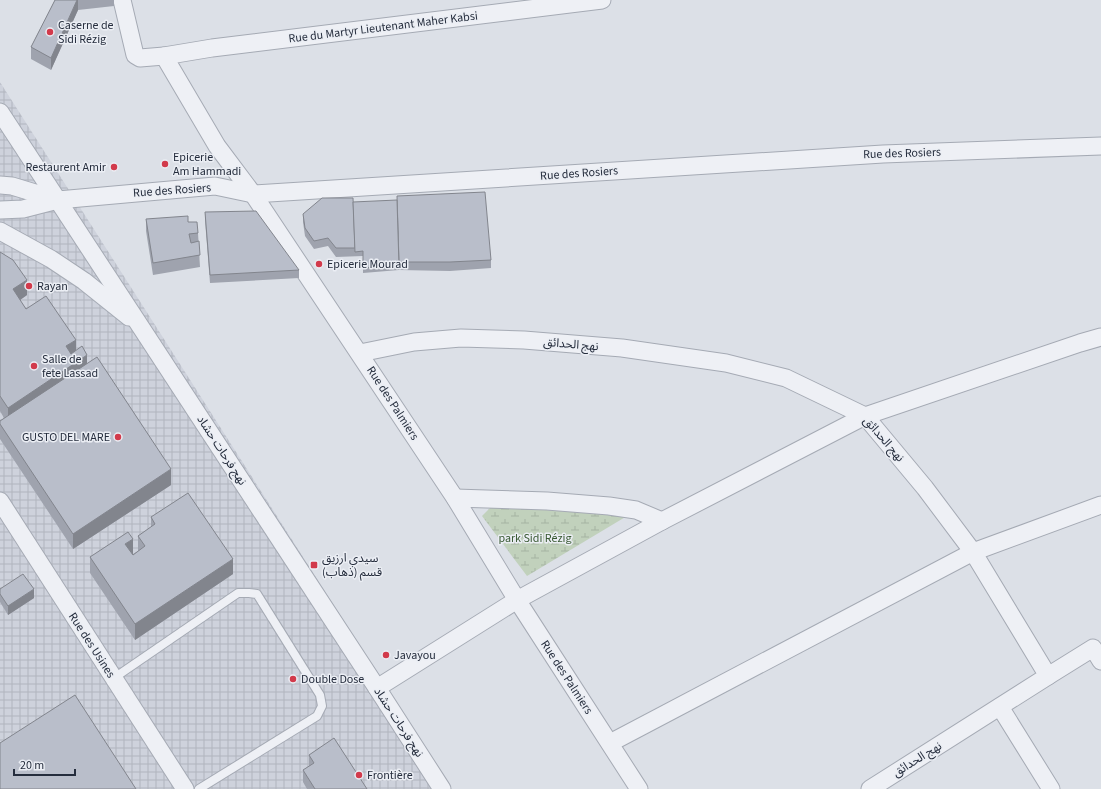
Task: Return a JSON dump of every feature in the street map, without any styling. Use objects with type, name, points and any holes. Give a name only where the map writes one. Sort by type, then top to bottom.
[{"type":"street","points":[[122,0],[135,55],[138,58],[164,56]]},
{"type":"street","name":"Rue du Martyr Lieutenant Maher Kabsi","points":[[164,56],[602,0]]},
{"type":"street","name":"Rue des Palmiers","points":[[164,56],[217,146],[253,194],[360,353],[455,498],[517,600],[639,789]]},
{"type":"street","name":"نهج فرحات حشاد","points":[[0,112],[442,789]]},
{"type":"street","name":"Rue des Rosiers","points":[[58,200],[216,186],[253,194],[883,154],[1101,146]]},
{"type":"street","points":[[0,185],[12,186],[58,200]]},
{"type":"street","points":[[0,210],[23,209],[58,200]]},
{"type":"street","points":[[0,231],[51,259],[84,281],[142,328]]},
{"type":"street","points":[[377,688],[517,600],[662,521],[865,416],[1101,337]]},
{"type":"street","name":"نهج الحدائق","points":[[360,353],[414,342],[461,338],[524,340],[622,348],[726,363],[786,378],[865,416],[925,488],[973,552],[1048,676],[870,789]]},
{"type":"street","points":[[455,498],[547,501],[609,506],[636,510],[662,521]]},
{"type":"street","name":"Rue des Usines","points":[[0,501],[185,789]]},
{"type":"street","points":[[610,743],[973,552],[1101,505]]},
{"type":"street","points":[[1048,676],[1098,651]]},
{"type":"street","points":[[1000,707],[1051,789]]},
{"type":"lane","points":[[114,678],[238,593],[249,592],[257,594],[320,695],[322,706],[317,716],[199,789]]},
{"type":"shaded area","points":[[0,82],[451,789],[0,789]]},
{"type":"green space","name":"park Sidi Rézig","points":[[492,506],[627,516],[527,576],[482,516]]},
{"type":"building","points":[[55,0],[77,0],[51,58],[31,47]]},
{"type":"building","points":[[485,192],[491,260],[399,262],[397,196]]},
{"type":"building","points":[[322,198],[353,198],[355,248],[336,248],[328,238],[314,241],[305,228],[303,214]]},
{"type":"building","points":[[397,200],[399,266],[363,268],[363,251],[355,252],[353,202]]},
{"type":"building","points":[[256,211],[299,270],[210,275],[205,212]]},
{"type":"building","points":[[188,216],[188,222],[197,222],[198,233],[189,234],[191,243],[199,241],[200,255],[153,263],[146,219]]},
{"type":"building","name":"Salle de fete Lassad","points":[[0,252],[13,260],[27,280],[13,289],[26,309],[46,296],[76,340],[66,346],[71,354],[82,346],[87,355],[8,408],[0,396]]},
{"type":"building","points":[[97,357],[171,469],[73,534],[0,424],[0,421]]},
{"type":"building","points":[[188,493],[233,559],[135,624],[90,557],[128,532],[133,539],[125,544],[133,555],[145,546],[138,536],[155,524],[151,517]]},
{"type":"building","points":[[23,574],[34,589],[8,606],[0,594],[0,589]]},
{"type":"building","points":[[75,695],[136,789],[0,789],[0,743]]},
{"type":"building","points":[[334,738],[367,789],[315,789],[303,770],[314,763],[309,755]]},
{"type":"place","name":"Caserne de Sidi Rézig","points":[[50,32]]},
{"type":"place","name":"Epicerie Am Hammadi","points":[[165,164]]},
{"type":"place","name":"Restaurent Amir","points":[[114,167]]},
{"type":"place","name":"Epicerie Mourad","points":[[319,264]]},
{"type":"place","name":"Rayan","points":[[29,286]]},
{"type":"place","name":"Salle de fete Lassad","points":[[34,366]]},
{"type":"place","name":"GUSTO DEL MARE","points":[[118,437]]},
{"type":"place","name":"سيدي ارزيق قسم (ذهاب)","points":[[314,565]]},
{"type":"place","name":"Javayou","points":[[386,655]]},
{"type":"place","name":"Double Dose","points":[[293,679]]},
{"type":"place","name":"Frontière","points":[[359,775]]}]
